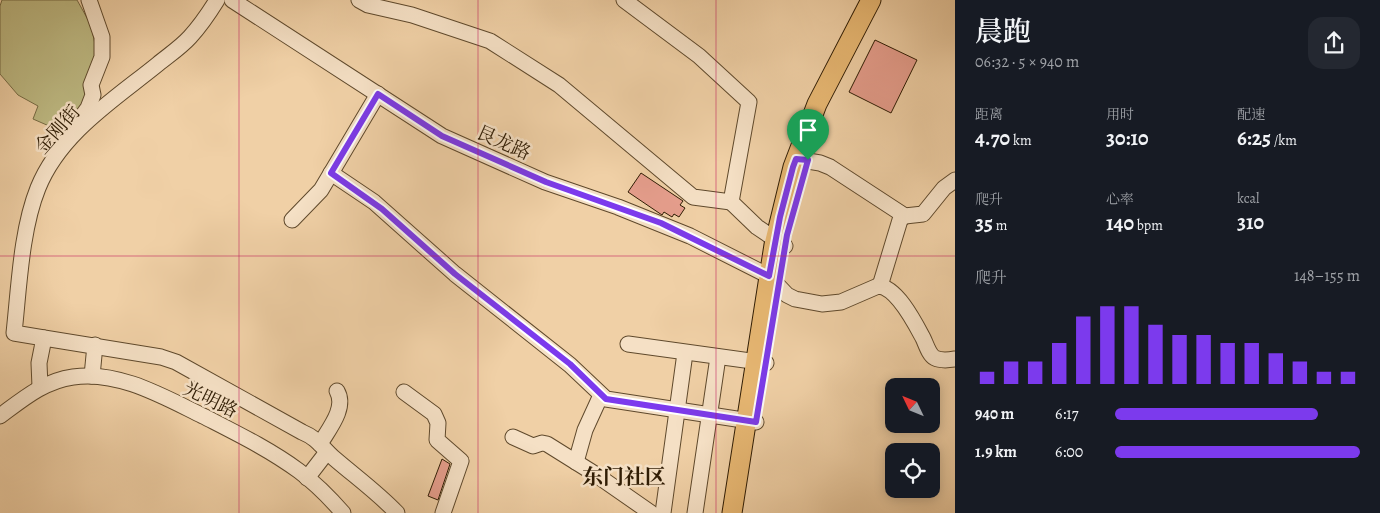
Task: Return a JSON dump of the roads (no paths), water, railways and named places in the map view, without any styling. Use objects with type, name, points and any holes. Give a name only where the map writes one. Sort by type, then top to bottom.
[{"type":"main road","points":[[802,160],[817,104],[871,0]]},
{"type":"main road","points":[[732,513],[761,362],[780,243],[780,217],[802,160],[882,0]]},
{"type":"main road","points":[[742,513],[751,422]]},
{"type":"street","points":[[75,134],[76,122],[88,108],[94,95],[92,85],[102,57],[102,37],[89,0]]},
{"type":"street","name":"金刚街","points":[[44,338],[14,333],[26,237],[34,200],[44,174],[75,134],[189,38],[217,0]]},
{"type":"street","name":"艮龙路","points":[[232,0],[442,136],[546,182],[661,223],[773,280],[787,295],[795,299],[822,304],[841,302],[880,286]]},
{"type":"street","points":[[360,0],[368,6],[412,15],[490,41],[559,85],[692,198],[731,202],[780,243]]},
{"type":"street","points":[[624,0],[699,56],[749,102],[731,202]]},
{"type":"street","points":[[292,220],[321,190],[378,94]]},
{"type":"street","points":[[802,160],[830,167],[905,216],[923,214],[944,188],[955,180]]},
{"type":"street","points":[[331,173],[382,209],[455,274],[570,364],[608,400],[751,422]]},
{"type":"street","points":[[905,216],[898,225],[880,286],[889,289],[895,295],[914,321],[932,356],[941,360],[955,359]]},
{"type":"street","points":[[40,387],[39,363],[44,338],[161,356],[176,362],[312,436],[397,513]]},
{"type":"street","points":[[628,344],[761,362]]},
{"type":"street","points":[[92,376],[95,345]]},
{"type":"street","points":[[662,513],[685,353]]},
{"type":"street","points":[[695,513],[718,357]]},
{"type":"street","name":"光明路","points":[[0,416],[40,387],[74,376],[109,378],[135,385],[250,440],[284,460],[307,478],[343,513]]},
{"type":"street","points":[[307,478],[324,448],[340,406],[337,391]]},
{"type":"street","points":[[404,392],[434,414],[438,423],[437,440],[461,461],[443,513]]},
{"type":"street","points":[[576,462],[585,430],[601,395]]},
{"type":"street","points":[[513,437],[533,446],[545,443],[651,513]]},
{"type":"district","name":"东门社区","points":[[624,477]]}]
